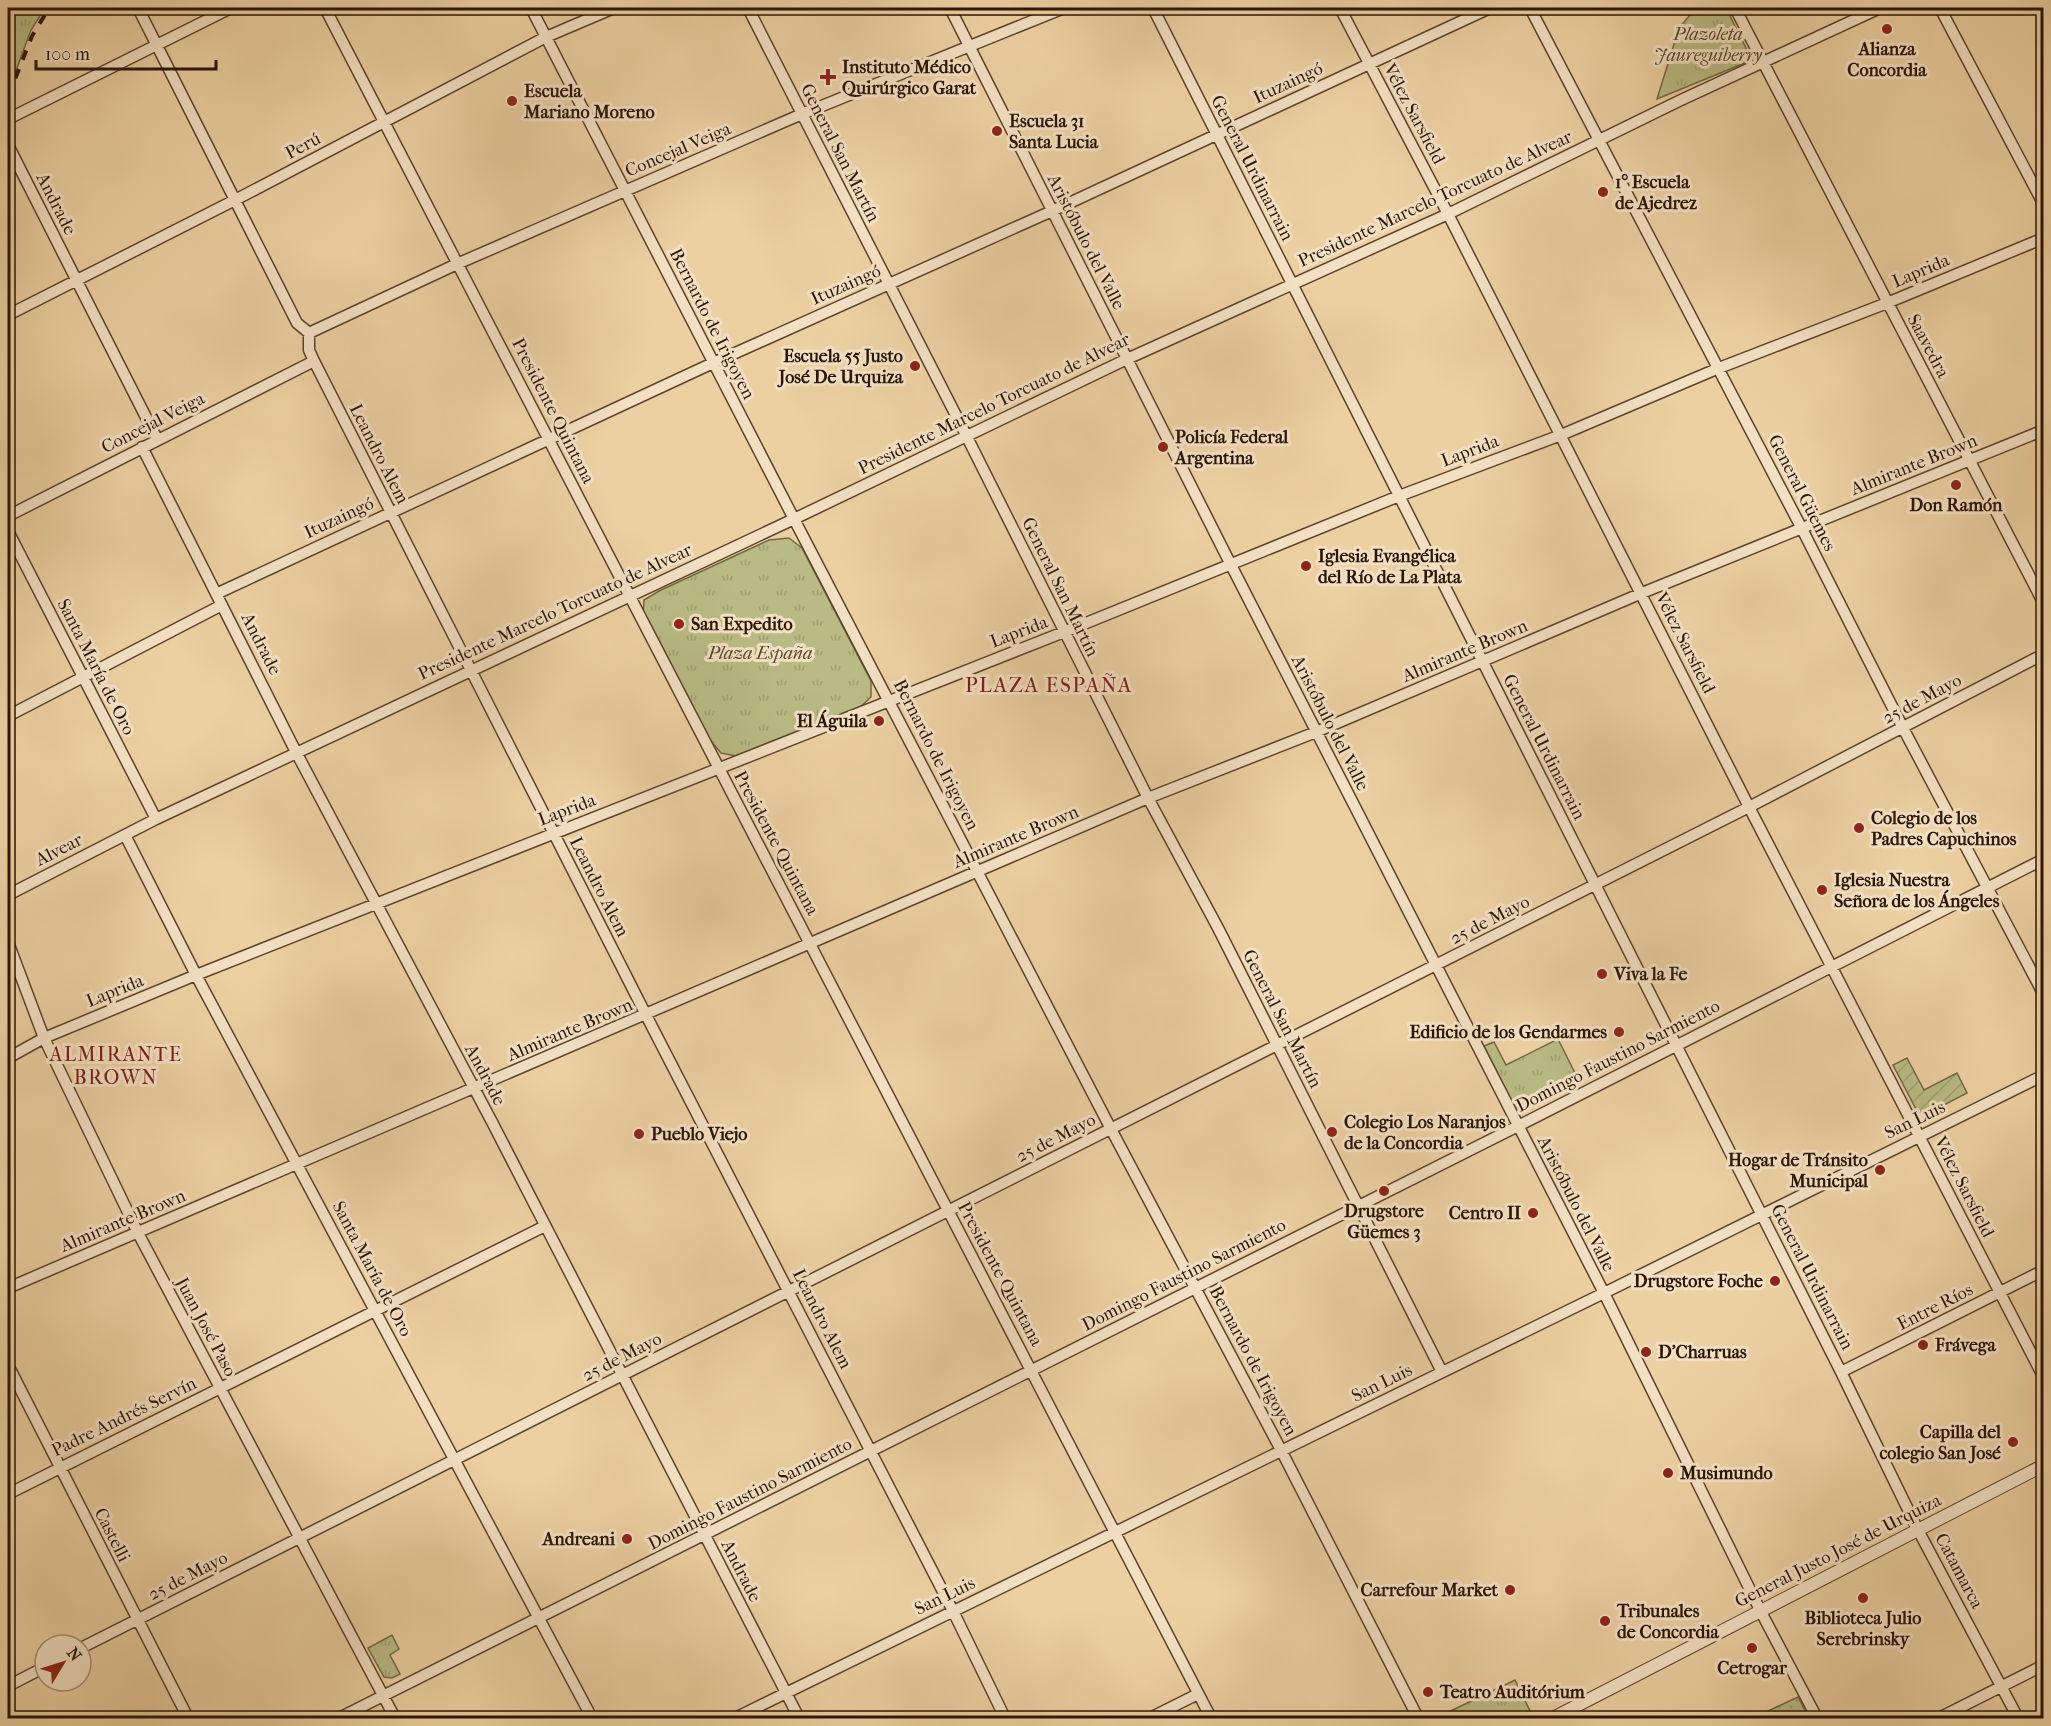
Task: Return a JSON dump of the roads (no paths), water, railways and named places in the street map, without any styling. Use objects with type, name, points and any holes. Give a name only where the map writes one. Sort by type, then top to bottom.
[{"type":"street","name":"Leandro Alem","points":[[138,8],[297,322],[309,333],[309,350],[314,361],[646,1015],[953,1611],[1005,1719]]},
{"type":"street","points":[[8,119],[231,8]]},
{"type":"street","name":"Presidente Quintana","points":[[325,8],[1211,1719]]},
{"type":"street","name":"Bernardo de Irigoyen","points":[[531,8],[1111,1129],[1281,1450],[1418,1719]]},
{"type":"street","name":"Perú","points":[[8,315],[235,200],[546,37],[614,8]]},
{"type":"street","name":"General San Martín","points":[[748,8],[1148,798],[1218,928],[1443,1372]]},
{"type":"street","name":"Aristóbulo del Valle","points":[[950,8],[1435,966],[1604,1293],[1761,1612],[1817,1719]]},
{"type":"street","name":"Concejal Veiga","points":[[309,333],[457,264],[802,114],[1064,8]]},
{"type":"street","name":"General Urdinarrain","points":[[1153,8],[1841,1372]]},
{"type":"street","name":"Vélez Sarsfield","points":[[1340,8],[1448,213],[1749,807],[2043,1378]]},
{"type":"street","name":"Ituzaingó","points":[[216,594],[713,363],[1052,211],[1490,8]]},
{"type":"street","name":"General Güemes","points":[[1530,8],[2043,995]]},
{"type":"street","name":"Saavedra","points":[[1735,8],[2043,604]]},
{"type":"street","name":"Presidente Marcelo Torcuato de Alvear","points":[[124,835],[1127,359],[1448,213],[1880,8]]},
{"type":"street","points":[[1940,8],[2043,205]]},
{"type":"street","name":"Andrade","points":[[8,145],[157,439]]},
{"type":"street","name":"Laprida","points":[[8,1058],[44,1038],[196,975],[1064,632],[1399,496],[1561,435],[2043,238]]},
{"type":"street","name":"Concejal Veiga","points":[[8,516],[314,361]]},
{"type":"street","name":"Almirante Brown","points":[[8,1288],[1148,798],[1316,732],[1642,593],[2043,430]]},
{"type":"street","name":"Andrade","points":[[142,447],[296,752],[474,1089],[799,1719]]},
{"type":"street","name":"Santa María de Oro","points":[[8,531],[156,819]]},
{"type":"street","points":[[8,716],[222,605]]},
{"type":"street","name":"25 de Mayo","points":[[93,1642],[1749,807],[2043,654]]},
{"type":"street","name":"Santa María de Oro","points":[[124,835],[196,975],[592,1719]]},
{"type":"street","name":"Alvear","points":[[8,895],[124,835]]},
{"type":"street","name":"Domingo Faustino Sarmiento","points":[[339,1719],[1518,1126],[2043,859]]},
{"type":"street","name":"Juan José Paso","points":[[8,942],[44,1038],[138,1233],[395,1719]]},
{"type":"street","name":"San Luis","points":[[735,1719],[2043,1075]]},
{"type":"street","name":"Padre Andrés Servín","points":[[8,1494],[545,1226]]},
{"type":"street","name":"Entre Ríos","points":[[1841,1372],[2043,1270]]},
{"type":"street","name":"Castelli","points":[[8,1365],[188,1719]]},
{"type":"street","name":"Catamarca","points":[[1841,1372],[1918,1530],[2018,1719]]},
{"type":"street","name":"General Justo José de Urquiza","points":[[1553,1719],[2043,1465]]},
{"type":"street","points":[[1939,1719],[2043,1665]]},
{"type":"street","points":[[8,1686],[33,1673]]},
{"type":"street","points":[[1150,1719],[1198,1694]]},
{"type":"railway","points":[[8,97],[32,36],[49,8]]},
{"type":"place","name":"Alianza Concordia","points":[[1887,29]]},
{"type":"place","name":"Instituto Médico Quirúrgico Garat","points":[[828,77]]},
{"type":"place","name":"Escuela Mariano Moreno","points":[[512,101]]},
{"type":"place","name":"Escuela 31 Santa Lucia","points":[[997,131]]},
{"type":"place","name":"1° Escuela de Ajedrez","points":[[1603,192]]},
{"type":"place","name":"Escuela 55 Justo José De Urquiza","points":[[915,366]]},
{"type":"place","name":"Policía Federal Argentina","points":[[1163,447]]},
{"type":"place","name":"Don Ramón","points":[[1956,485]]},
{"type":"place","name":"Iglesia Evangélica del Río de La Plata","points":[[1306,566]]},
{"type":"place","name":"San Expedito","points":[[679,624]]},
{"type":"place","name":"El Águila","points":[[879,721]]},
{"type":"place","name":"Colegio de los Padres Capuchinos","points":[[1859,828]]},
{"type":"place","name":"Iglesia Nuestra Señora de los Ángeles","points":[[1822,890]]},
{"type":"place","name":"Viva la Fe","points":[[1602,974]]},
{"type":"place","name":"Edificio de los Gendarmes","points":[[1619,1032]]},
{"type":"place","name":"Colegio Los Naranjos de la Concordia","points":[[1332,1132]]},
{"type":"place","name":"Pueblo Viejo","points":[[639,1134]]},
{"type":"place","name":"Hogar de Tránsito Municipal","points":[[1880,1170]]},
{"type":"place","name":"Drugstore Güemes 3","points":[[1384,1191]]},
{"type":"place","name":"Centro II","points":[[1533,1213]]},
{"type":"place","name":"Drugstore Foche","points":[[1775,1281]]},
{"type":"place","name":"Frávega","points":[[1923,1345]]},
{"type":"place","name":"D'Charruas","points":[[1646,1352]]},
{"type":"place","name":"Capilla del colegio San José","points":[[2013,1442]]},
{"type":"place","name":"Musimundo","points":[[1668,1473]]},
{"type":"place","name":"Andreani","points":[[627,1539]]},
{"type":"place","name":"Carrefour Market","points":[[1510,1590]]},
{"type":"place","name":"Biblioteca Julio Serebrinsky","points":[[1863,1598]]},
{"type":"place","name":"Tribunales de Concordia","points":[[1605,1621]]},
{"type":"place","name":"Cetrogar","points":[[1752,1648]]},
{"type":"place","name":"Teatro Auditórium","points":[[1428,1692]]},
{"type":"district","name":"PLAZA ESPAÑA","points":[[1049,685]]},
{"type":"district","name":"ALMIRANTE BROWN","points":[[116,1066]]},
{"type":"park label","name":"Plazoleta Jaureguiberry","points":[[1708,44]]},
{"type":"park label","name":"Plaza España","points":[[760,653]]}]
